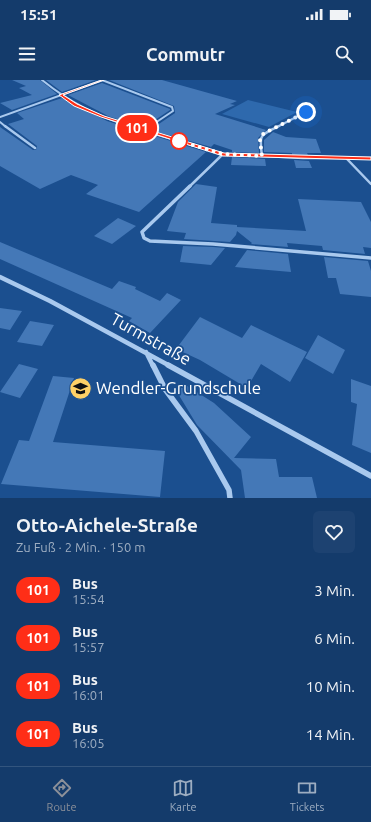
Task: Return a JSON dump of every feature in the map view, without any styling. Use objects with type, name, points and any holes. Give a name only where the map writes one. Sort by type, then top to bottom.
[{"type":"street","points":[[42,80],[60,95],[86,110],[144,130],[223,154],[371,158]]},
{"type":"street","points":[[0,117],[102,80],[172,107],[173,111],[144,130]]},
{"type":"street","points":[[262,156],[260,140],[263,134],[306,112]]},
{"type":"street","points":[[0,122],[35,148]]},
{"type":"street","points":[[223,154],[142,232],[144,238],[150,241],[213,244],[371,258]]},
{"type":"street","points":[[347,158],[371,184]]},
{"type":"street","name":"Turmstraße","points":[[0,277],[50,301],[146,352],[371,476]]},
{"type":"street","points":[[146,352],[165,389],[196,431],[229,490],[230,498]]},
{"type":"shaded area","points":[[248,100],[297,112],[269,127],[222,114]]},
{"type":"building","points":[[12,80],[40,80],[57,94],[12,110],[0,103],[32,95],[19,88],[26,86]]},
{"type":"building","points":[[46,80],[96,80],[62,92]]},
{"type":"building","points":[[109,80],[162,80],[237,101],[230,104],[235,105],[215,114],[266,130],[258,138],[259,153],[232,152],[232,150],[214,144],[211,147],[150,130],[175,113],[174,106]]},
{"type":"building","points":[[102,83],[170,110],[143,128],[108,116],[68,95]]},
{"type":"building","points":[[62,98],[107,121],[206,152],[139,212],[86,194],[98,185],[71,175],[40,189],[0,166],[0,127],[33,150],[36,150],[37,146],[8,124],[24,119],[17,113]]},
{"type":"building","points":[[273,132],[286,137],[316,139],[321,153],[292,155],[292,153],[264,152],[264,140]]},
{"type":"building","points":[[232,157],[265,159],[266,166],[231,165]]},
{"type":"building","points":[[294,160],[309,161],[312,168],[296,168]]},
{"type":"building","points":[[196,184],[217,187],[211,223],[237,225],[237,227],[306,231],[298,199],[361,202],[371,222],[371,248],[363,247],[365,254],[323,250],[322,246],[287,243],[288,247],[251,244],[252,243],[237,231],[236,235],[230,242],[184,239],[186,233],[167,231],[178,202]]},
{"type":"building","points":[[118,218],[136,226],[112,244],[94,236]]},
{"type":"building","points":[[0,242],[112,289],[119,281],[136,287],[135,289],[160,301],[167,293],[181,300],[150,333],[129,321],[132,318],[0,259]]},
{"type":"building","points":[[183,246],[225,248],[211,265],[180,262]]},
{"type":"building","points":[[247,250],[288,254],[291,272],[235,267]]},
{"type":"building","points":[[324,257],[368,261],[371,271],[371,297],[340,294],[336,278],[328,278]]},
{"type":"building","points":[[0,308],[22,311],[10,330],[0,328]]},
{"type":"building","points":[[200,317],[242,338],[251,325],[307,352],[290,382],[261,364],[247,388],[200,360],[176,349]]},
{"type":"building","points":[[30,321],[54,325],[42,346],[17,342]]},
{"type":"building","points":[[318,335],[345,350],[333,374],[305,358]]},
{"type":"building","points":[[19,364],[38,369],[20,398],[0,392]]},
{"type":"building","points":[[53,376],[74,378],[53,442],[165,451],[160,497],[1,484],[19,440],[29,441]]},
{"type":"building","points":[[351,379],[371,386],[371,453],[352,445],[357,404],[351,402]]},
{"type":"building","points":[[184,384],[214,403],[251,437],[234,458],[276,459],[279,477],[312,477],[317,498],[245,498],[241,470],[197,425],[177,392]]},
{"type":"bus line","name":"101","points":[[103,80],[60,95],[86,110],[123,124],[223,154],[303,158],[371,158]]},
{"type":"place","name":"Wendler-Grundschule","points":[[80,388]]},
{"type":"route","points":[[179,141],[223,154],[262,156],[260,152],[260,140],[263,134],[306,112]]}]
